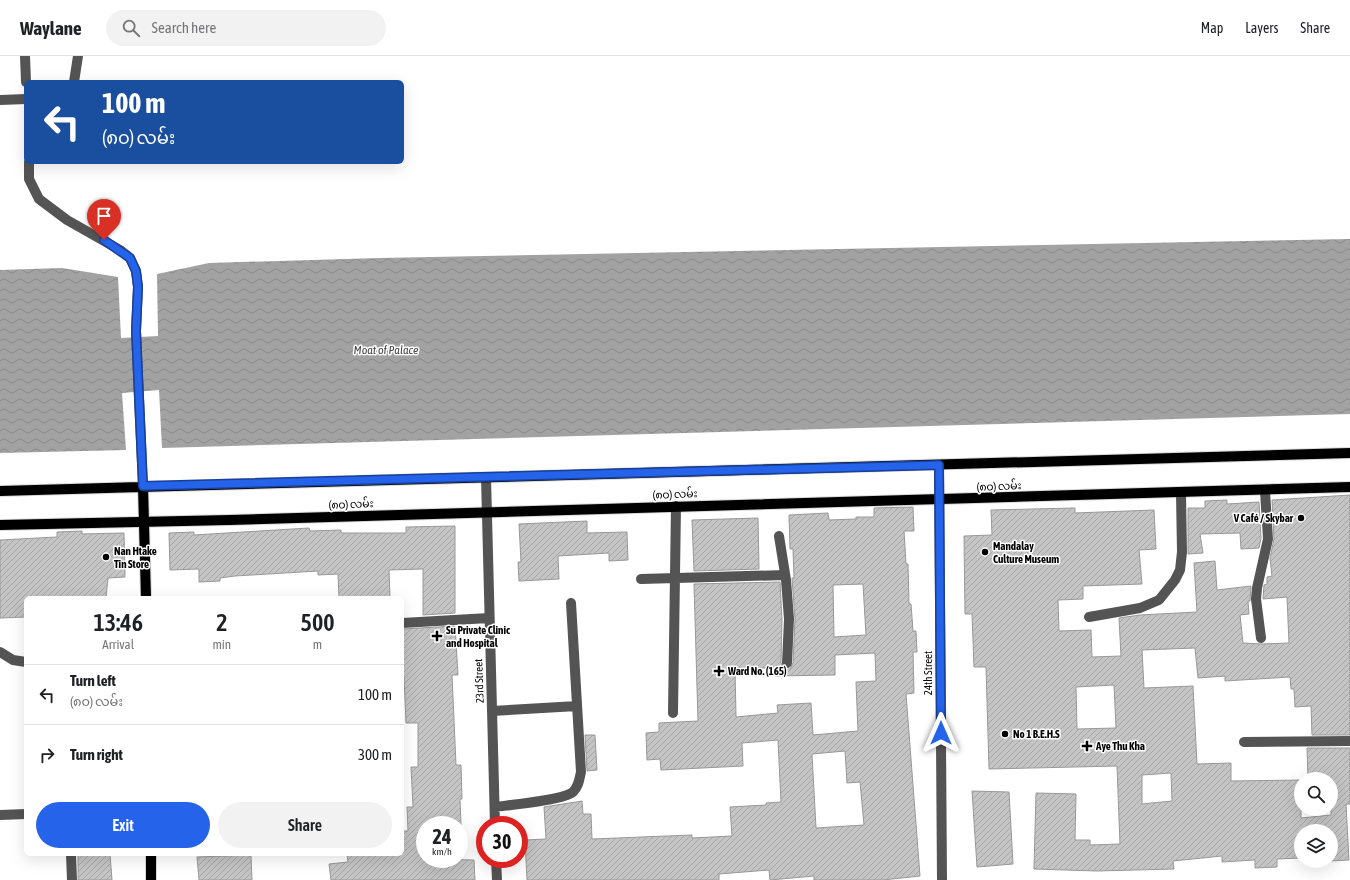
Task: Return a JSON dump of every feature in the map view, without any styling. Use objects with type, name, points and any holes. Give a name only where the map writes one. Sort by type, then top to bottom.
[{"type":"main road","name":"(၈၀) လမ်း","points":[[0,491],[1350,453]]},
{"type":"main road","points":[[143,486],[146,596]]},
{"type":"main road","name":"(၈၀) လမ်း","points":[[0,525],[1265,491],[1350,487]]},
{"type":"main road","points":[[151,856],[151,880]]},
{"type":"street","points":[[25,56],[26,80]]},
{"type":"street","points":[[74,80],[78,56]]},
{"type":"street","points":[[0,100],[24,99]]},
{"type":"street","points":[[29,164],[30,179],[39,199],[56,213],[110,244],[130,258],[136,271],[138,287],[136,331],[143,486]]},
{"type":"street","name":"24th Street","points":[[939,465],[942,880]]},
{"type":"street","name":"23rd Street","points":[[486,477],[494,816]]},
{"type":"street","points":[[1261,638],[1256,588],[1268,539],[1265,491]]},
{"type":"street","points":[[1089,617],[1140,608],[1159,600],[1175,580],[1180,570],[1182,552],[1181,493]]},
{"type":"street","points":[[673,713],[676,506]]},
{"type":"street","points":[[779,536],[785,575],[789,619],[787,663]]},
{"type":"street","points":[[641,579],[785,575]]},
{"type":"street","points":[[494,807],[555,798],[572,793],[578,786],[581,772],[571,603]]},
{"type":"street","points":[[404,623],[489,618]]},
{"type":"street","points":[[0,652],[13,660],[24,662]]},
{"type":"street","points":[[492,711],[577,706]]},
{"type":"street","points":[[1244,742],[1350,740]]},
{"type":"street","points":[[0,815],[24,814]]},
{"type":"street","points":[[71,856],[72,880]]},
{"type":"street","points":[[496,868],[497,880]]},
{"type":"water","name":"Moat of Palace","points":[[1350,239],[1350,414],[162,448],[159,390],[122,393],[126,450],[0,453],[0,270],[62,268],[118,277],[121,338],[158,336],[157,274],[209,263],[379,258]]},
{"type":"building","points":[[1350,495],[1350,735],[1312,735],[1311,706],[1295,707],[1294,689],[1291,689],[1290,677],[1225,681],[1225,676],[1198,678],[1195,648],[1142,650],[1144,688],[1193,686],[1197,764],[1231,763],[1231,781],[1294,780],[1294,816],[1301,816],[1301,818],[1338,816],[1338,772],[1308,772],[1307,748],[1350,748],[1350,804],[1346,804],[1349,860],[1338,861],[1338,824],[1294,824],[1294,858],[1277,859],[1277,867],[1255,868],[1255,860],[1222,862],[1222,856],[1173,861],[1174,869],[1097,871],[1034,869],[1036,793],[1076,794],[1075,840],[1090,840],[1090,845],[1120,844],[1117,766],[989,769],[986,667],[974,667],[972,614],[965,614],[964,536],[992,535],[991,510],[1075,508],[1075,513],[1154,510],[1156,549],[1139,550],[1142,584],[1083,586],[1083,599],[1058,600],[1059,631],[1091,630],[1092,657],[1121,656],[1119,618],[1140,615],[1197,612],[1194,563],[1215,561],[1217,590],[1251,586],[1250,601],[1248,601],[1249,614],[1240,615],[1243,643],[1289,643],[1287,597],[1263,599],[1264,585],[1267,584],[1267,577],[1272,576],[1270,558],[1274,539],[1272,500]],"holes":[[[1114,685],[1116,728],[1077,729],[1076,687]],[[1171,773],[1172,801],[1142,804],[1142,775]]]},
{"type":"building","points":[[1227,500],[1227,504],[1259,502],[1261,538],[1259,548],[1241,549],[1240,533],[1200,534],[1203,553],[1188,554],[1188,508],[1205,508],[1205,501]]},
{"type":"building","points":[[913,507],[914,531],[904,531],[906,564],[908,564],[909,604],[911,604],[913,631],[916,631],[917,652],[913,652],[914,693],[906,694],[920,876],[883,880],[814,880],[814,876],[770,880],[769,870],[719,874],[719,880],[527,880],[528,840],[546,839],[544,807],[582,801],[583,814],[591,814],[592,839],[692,835],[692,838],[732,836],[730,807],[766,805],[766,803],[781,802],[778,740],[742,743],[743,766],[661,770],[660,759],[647,760],[646,733],[659,732],[659,723],[698,721],[694,584],[780,582],[782,619],[781,663],[784,669],[790,669],[793,663],[795,619],[792,578],[794,578],[793,549],[790,549],[789,515],[828,513],[829,520],[874,517],[874,508]],"holes":[[[863,584],[866,635],[834,637],[833,585]],[[875,653],[876,681],[856,682],[858,731],[813,735],[811,703],[777,705],[778,713],[736,717],[735,668],[774,668],[775,676],[835,675],[835,655]],[[845,751],[847,783],[860,782],[864,825],[816,828],[812,754]]]},
{"type":"building","points":[[758,518],[759,569],[694,571],[692,520]]},
{"type":"building","points":[[587,521],[587,533],[627,532],[628,560],[609,561],[609,553],[558,556],[559,579],[519,581],[518,562],[521,562],[519,524]]},
{"type":"building","points":[[455,526],[455,613],[423,615],[423,569],[389,570],[390,596],[339,596],[338,574],[318,575],[318,571],[235,576],[220,578],[220,581],[199,582],[199,569],[170,570],[169,533],[194,532],[194,535],[309,528],[310,531],[341,530],[341,533],[406,533],[406,527]]},
{"type":"building","points":[[82,531],[82,534],[124,533],[125,577],[108,578],[106,596],[24,596],[24,617],[0,618],[0,540],[57,537],[57,532]]},
{"type":"building","points":[[455,626],[458,675],[452,675],[456,765],[461,765],[462,799],[460,799],[461,816],[416,816],[416,868],[468,868],[468,860],[474,860],[475,880],[331,880],[329,864],[348,862],[347,856],[404,856],[404,831],[408,831],[407,807],[413,807],[411,767],[418,767],[418,723],[406,723],[404,629]]},
{"type":"building","points":[[585,735],[595,735],[597,770],[587,771]]},
{"type":"building","points":[[972,791],[1009,792],[1013,864],[977,867]]},
{"type":"building","points":[[78,856],[110,856],[112,880],[78,880]]},
{"type":"building","points":[[251,856],[252,880],[199,880],[197,857]]},
{"type":"place","name":"V Café / Skybar","points":[[1301,518]]},
{"type":"place","name":"Mandalay Culture Museum","points":[[985,552]]},
{"type":"place","name":"Nan Htake Tin Store","points":[[106,557]]},
{"type":"place","name":"Su Private Clinic and Hospital","points":[[437,636]]},
{"type":"place","name":"Ward No. (165)","points":[[719,671]]},
{"type":"place","name":"No 1 B.E.H.S","points":[[1005,734]]},
{"type":"place","name":"Aye Thu Kha","points":[[1087,746]]},
{"type":"route","points":[[104,240],[130,258],[136,271],[138,287],[136,331],[143,486],[939,465],[941,733]]}]
